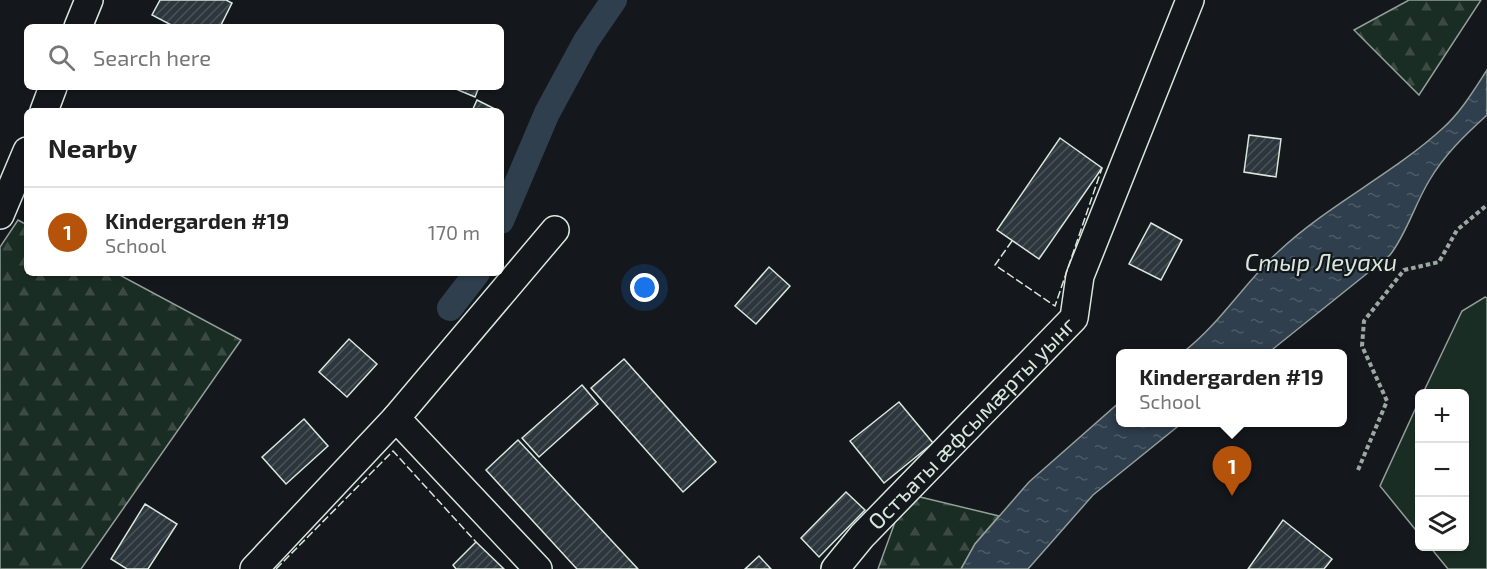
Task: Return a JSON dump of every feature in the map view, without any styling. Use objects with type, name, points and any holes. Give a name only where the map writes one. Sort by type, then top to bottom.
[{"type":"street","points":[[79,24],[89,0]]},
{"type":"street","name":"Остъаты æфсымæрты уынг","points":[[834,569],[862,536],[1074,318],[1080,276],[1191,0]]},
{"type":"street","points":[[45,108],[52,90]]},
{"type":"street","points":[[0,215],[24,158]]},
{"type":"street","points":[[254,569],[396,418],[555,230]]},
{"type":"street","points":[[396,418],[538,569]]},
{"type":"path","points":[[1358,470],[1387,401],[1362,346],[1364,321],[1404,270],[1439,262],[1457,230],[1487,205]]},
{"type":"green space","points":[[1409,0],[1481,0],[1419,95],[1354,30]]},
{"type":"green space","points":[[18,220],[24,223],[24,276],[122,276],[241,340],[81,569],[0,569],[0,247]]},
{"type":"green space","points":[[1485,297],[1487,298],[1487,569],[1448,569],[1433,551],[1469,551],[1469,389],[1425,389],[1462,311]]},
{"type":"green space","points":[[1415,410],[1415,529],[1380,486]]},
{"type":"green space","points":[[916,496],[999,516],[975,544],[961,569],[878,569],[895,522]]},
{"type":"water","name":"Стыр Леуахи","points":[[1487,70],[1487,115],[1441,163],[1390,255],[1273,349],[1187,349],[1279,251],[1319,218],[1424,145],[1450,122]]},
{"type":"water","points":[[1116,405],[1116,427],[1177,427],[1093,495],[1028,569],[961,569],[975,544],[1029,482]]},
{"type":"building","points":[[160,0],[226,0],[232,3],[222,24],[169,24],[152,15]]},
{"type":"building","points":[[458,90],[478,90],[475,97]]},
{"type":"building","points":[[477,100],[493,108],[473,108]]},
{"type":"building","points":[[1249,135],[1281,139],[1276,177],[1244,172]]},
{"type":"building","points":[[1060,138],[1102,168],[1039,259],[997,230]]},
{"type":"building","points":[[1151,223],[1182,240],[1161,280],[1129,264]]},
{"type":"building","points":[[769,267],[790,286],[756,324],[735,306]]},
{"type":"building","points":[[349,339],[377,364],[347,397],[319,372]]},
{"type":"building","points":[[624,359],[716,462],[683,492],[591,388]]},
{"type":"building","points":[[582,385],[598,404],[539,457],[522,438]]},
{"type":"building","points":[[899,402],[933,443],[884,483],[850,441]]},
{"type":"building","points":[[304,419],[328,446],[286,484],[262,457]]},
{"type":"building","points":[[518,440],[638,569],[577,569],[486,470]]},
{"type":"building","points":[[846,492],[865,510],[819,557],[801,538]]},
{"type":"building","points":[[145,504],[177,524],[148,569],[127,569],[111,559]]},
{"type":"building","points":[[1283,520],[1332,559],[1324,569],[1248,569]]},
{"type":"building","points":[[476,542],[504,569],[456,569],[453,565]]},
{"type":"building","points":[[759,556],[771,569],[745,569]]},
{"type":"waterway","points":[[504,214],[547,113],[586,41],[614,0]]},
{"type":"waterway","points":[[450,308],[475,276]]},
{"type":"fence","points":[[1012,241],[995,265],[1055,306],[1102,168]]},
{"type":"fence","points":[[276,569],[393,451],[476,542]]},
{"type":"place","name":"Kindergarden #19","points":[[1232,496]]}]
